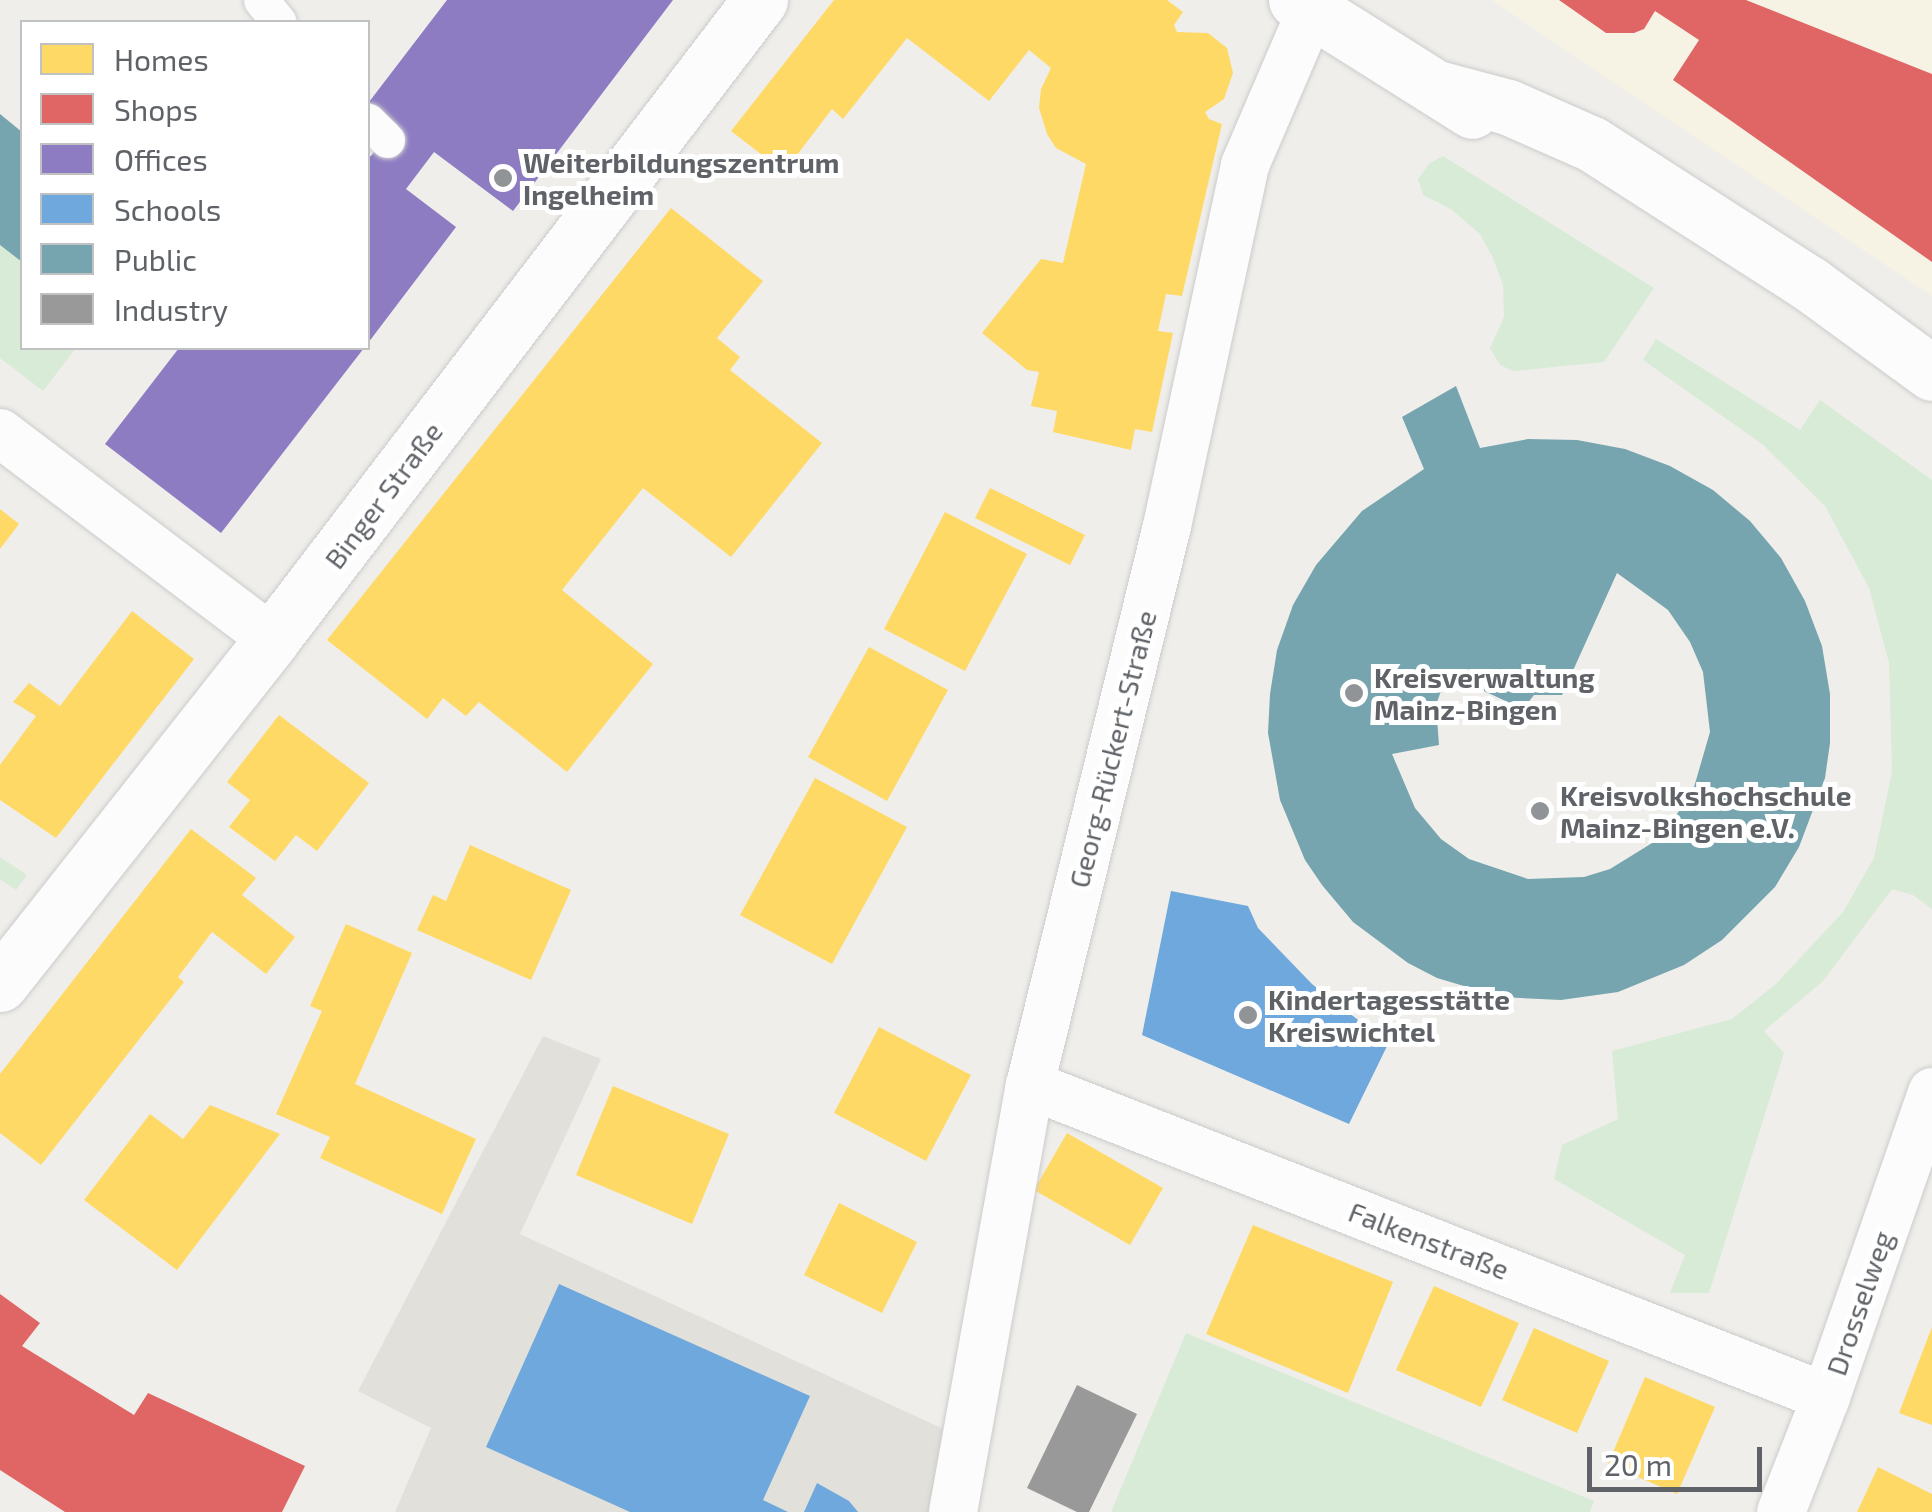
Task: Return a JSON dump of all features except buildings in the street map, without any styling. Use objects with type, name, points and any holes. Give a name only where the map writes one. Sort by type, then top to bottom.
[{"type":"main road","name":"Binger Straße","points":[[0,984],[272,639],[760,0]]},
{"type":"main road","points":[[1309,4],[1603,195],[1645,214],[1737,240],[1810,284],[1932,373]]},
{"type":"street","points":[[261,0],[277,20]]},
{"type":"street","name":"Georg-Rückert-Straße","points":[[952,1512],[1030,1085],[1167,526],[1245,165],[1309,4]]},
{"type":"street","points":[[0,433],[272,639]]},
{"type":"street","name":"Falkenstraße","points":[[1030,1085],[1826,1396]]},
{"type":"street","name":"Drosselweg","points":[[1780,1512],[1826,1396],[1932,1092]]},
{"type":"shaded area","points":[[1492,0],[1932,0],[1932,296],[1599,73]]},
{"type":"shaded area","points":[[543,1036],[601,1059],[520,1234],[950,1432],[933,1512],[395,1512],[431,1428],[358,1391]]},
{"type":"green space","points":[[1443,156],[1654,288],[1604,362],[1513,371],[1500,365],[1490,348],[1504,317],[1503,285],[1493,258],[1480,234],[1451,209],[1423,195],[1418,179],[1430,163]]},
{"type":"green space","points":[[0,245],[20,260],[20,350],[74,350],[43,391],[0,358]]},
{"type":"green space","points":[[1656,339],[1800,430],[1820,400],[1932,480],[1932,909],[1913,895],[1892,889],[1823,981],[1764,1031],[1784,1053],[1709,1293],[1670,1293],[1685,1255],[1554,1179],[1562,1145],[1618,1119],[1612,1051],[1732,1019],[1776,984],[1843,912],[1874,858],[1892,772],[1889,663],[1869,588],[1825,506],[1762,444],[1643,360]]},
{"type":"green space","points":[[0,857],[27,875],[16,890],[0,879]]},
{"type":"green space","points":[[1186,1333],[1594,1501],[1590,1512],[1111,1512]]},
{"type":"place","name":"Weiterbildungszentrum Ingelheim","points":[[503,178]]},
{"type":"place","name":"Kreisverwaltung Mainz-Bingen","points":[[1354,693]]},
{"type":"place","name":"Kreisvolkshochschule Mainz-Bingen e.V.","points":[[1540,811]]},
{"type":"place","name":"Kindertagesstätte Kreiswichtel","points":[[1248,1015]]}]
